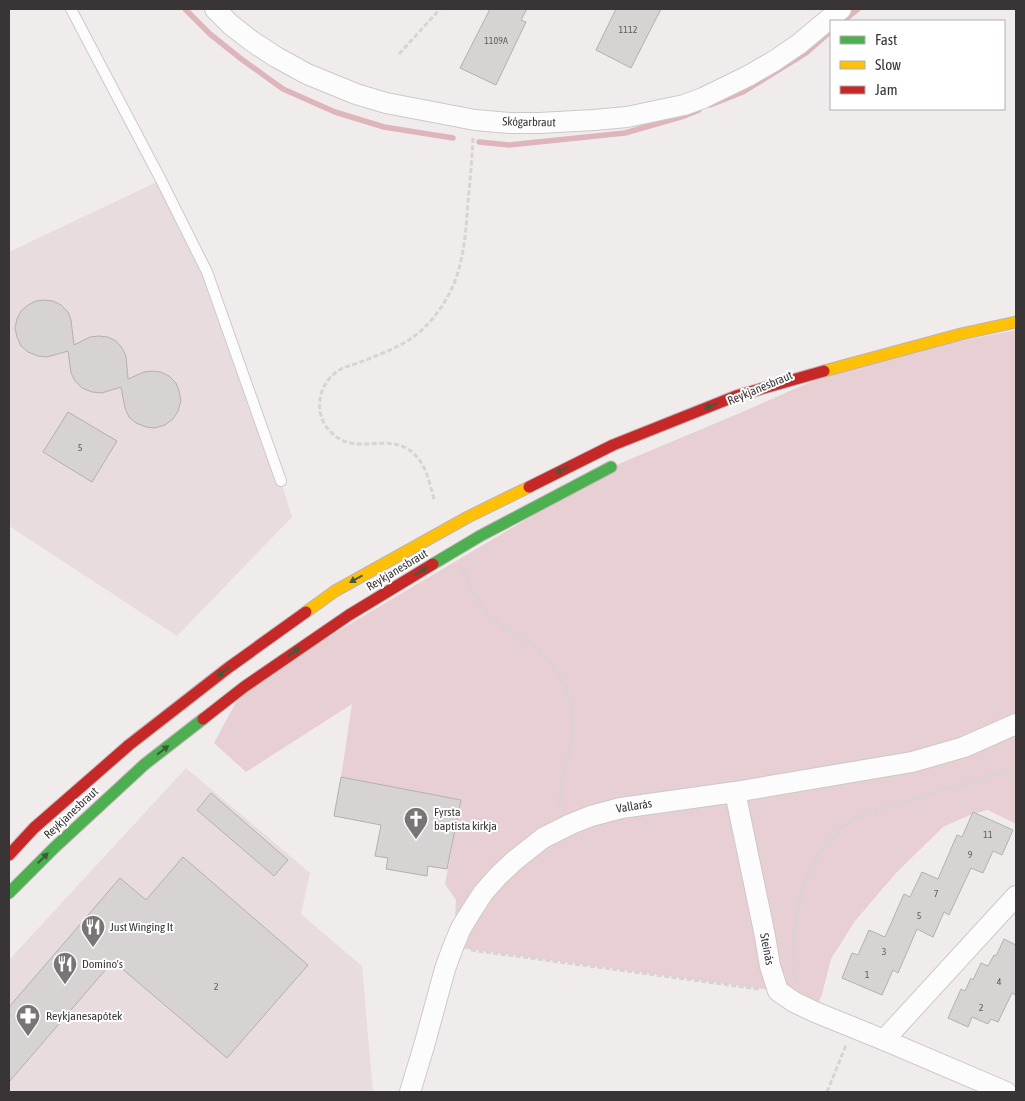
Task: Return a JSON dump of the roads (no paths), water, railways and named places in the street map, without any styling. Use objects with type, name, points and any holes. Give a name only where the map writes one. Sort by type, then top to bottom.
[{"type":"highway","name":"Reykjanesbraut","points":[[9,855],[34,828],[129,745],[228,668],[335,591],[468,516],[612,445],[736,396],[858,361],[1016,322]]},
{"type":"highway","name":"Reykjanesbraut","points":[[776,396],[858,361]]},
{"type":"highway","name":"Reykjanesbraut","points":[[9,893],[54,848],[145,764],[244,687],[349,615],[480,536],[620,462]]},
{"type":"street","name":"Skógarbraut","points":[[215,9],[231,25],[276,57],[307,74],[356,94],[386,103],[475,120],[520,123],[627,117],[684,105],[722,90],[774,61],[799,44],[841,9]]},
{"type":"street","name":"Vallarás","points":[[410,1092],[452,948],[472,910],[483,893],[498,876],[528,849],[557,830],[591,816],[621,808],[735,792],[912,762],[964,747],[1016,724]]},
{"type":"street","name":"Steinás","points":[[735,792],[770,966],[786,997],[815,1012],[884,1040]]},
{"type":"street","points":[[1006,1092],[884,1040],[1016,896]]},
{"type":"lane","points":[[71,9],[207,272],[281,481]]},
{"type":"waterway","points":[[185,9],[210,34],[283,89],[335,112],[384,127],[453,138]]},
{"type":"waterway","points":[[844,20],[858,9]]},
{"type":"waterway","points":[[710,105],[743,92],[806,53],[830,32]]},
{"type":"waterway","points":[[479,142],[509,145],[625,133],[699,110]]},
{"type":"place","name":"Fyrsta baptista kirkja","points":[[416,840]]},
{"type":"place","name":"Just Winging It","points":[[93,948]]},
{"type":"place","name":"Domino's","points":[[65,985]]},
{"type":"place","name":"Reykjanesapótek","points":[[28,1037]]}]
